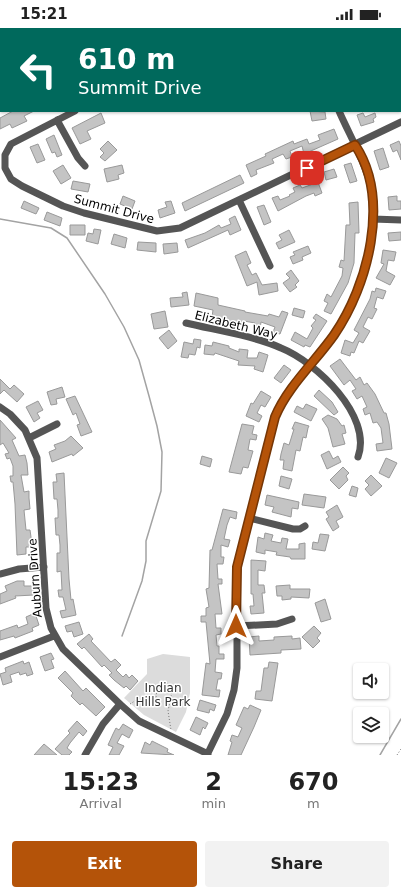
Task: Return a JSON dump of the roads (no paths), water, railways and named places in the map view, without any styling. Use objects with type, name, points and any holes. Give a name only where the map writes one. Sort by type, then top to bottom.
[{"type":"street","name":"Summit Drive","points":[[73,112],[11,144],[7,151],[5,165],[9,176],[15,182],[63,206],[89,215],[160,232],[180,228],[401,122]]},
{"type":"street","points":[[207,754],[227,714],[234,690],[237,668],[237,567],[275,417],[284,400],[335,334],[357,293],[369,249],[373,220],[373,202],[369,181],[355,145],[339,112]]},
{"type":"street","points":[[57,120],[78,158],[85,166]]},
{"type":"street","points":[[239,200],[270,266]]},
{"type":"street","points":[[373,220],[401,220]]},
{"type":"street","name":"Elizabeth Way","points":[[186,323],[275,345],[291,353],[310,366],[338,392],[349,409],[361,440],[358,457]]},
{"type":"street","name":"Auburn Drive","points":[[0,407],[15,419],[29,438],[36,453],[38,462],[46,608],[49,624],[54,636],[72,660],[139,721],[207,754]]},
{"type":"street","points":[[29,438],[57,424]]},
{"type":"street","points":[[249,518],[293,529],[300,529],[305,526]]},
{"type":"street","points":[[0,574],[19,569],[44,567]]},
{"type":"street","points":[[236,626],[277,624],[292,619]]},
{"type":"street","points":[[0,657],[54,636]]},
{"type":"street","points":[[85,755],[103,724],[120,704]]},
{"type":"waterway","points":[[0,219],[51,228],[67,238],[105,294],[124,327],[139,360],[157,426],[162,452],[161,491],[146,541],[146,561],[142,581],[122,636]]},
{"type":"waterway","points":[[380,755],[401,719]]},
{"type":"park label","name":"Indian Hills Park","points":[[163,695]]}]
